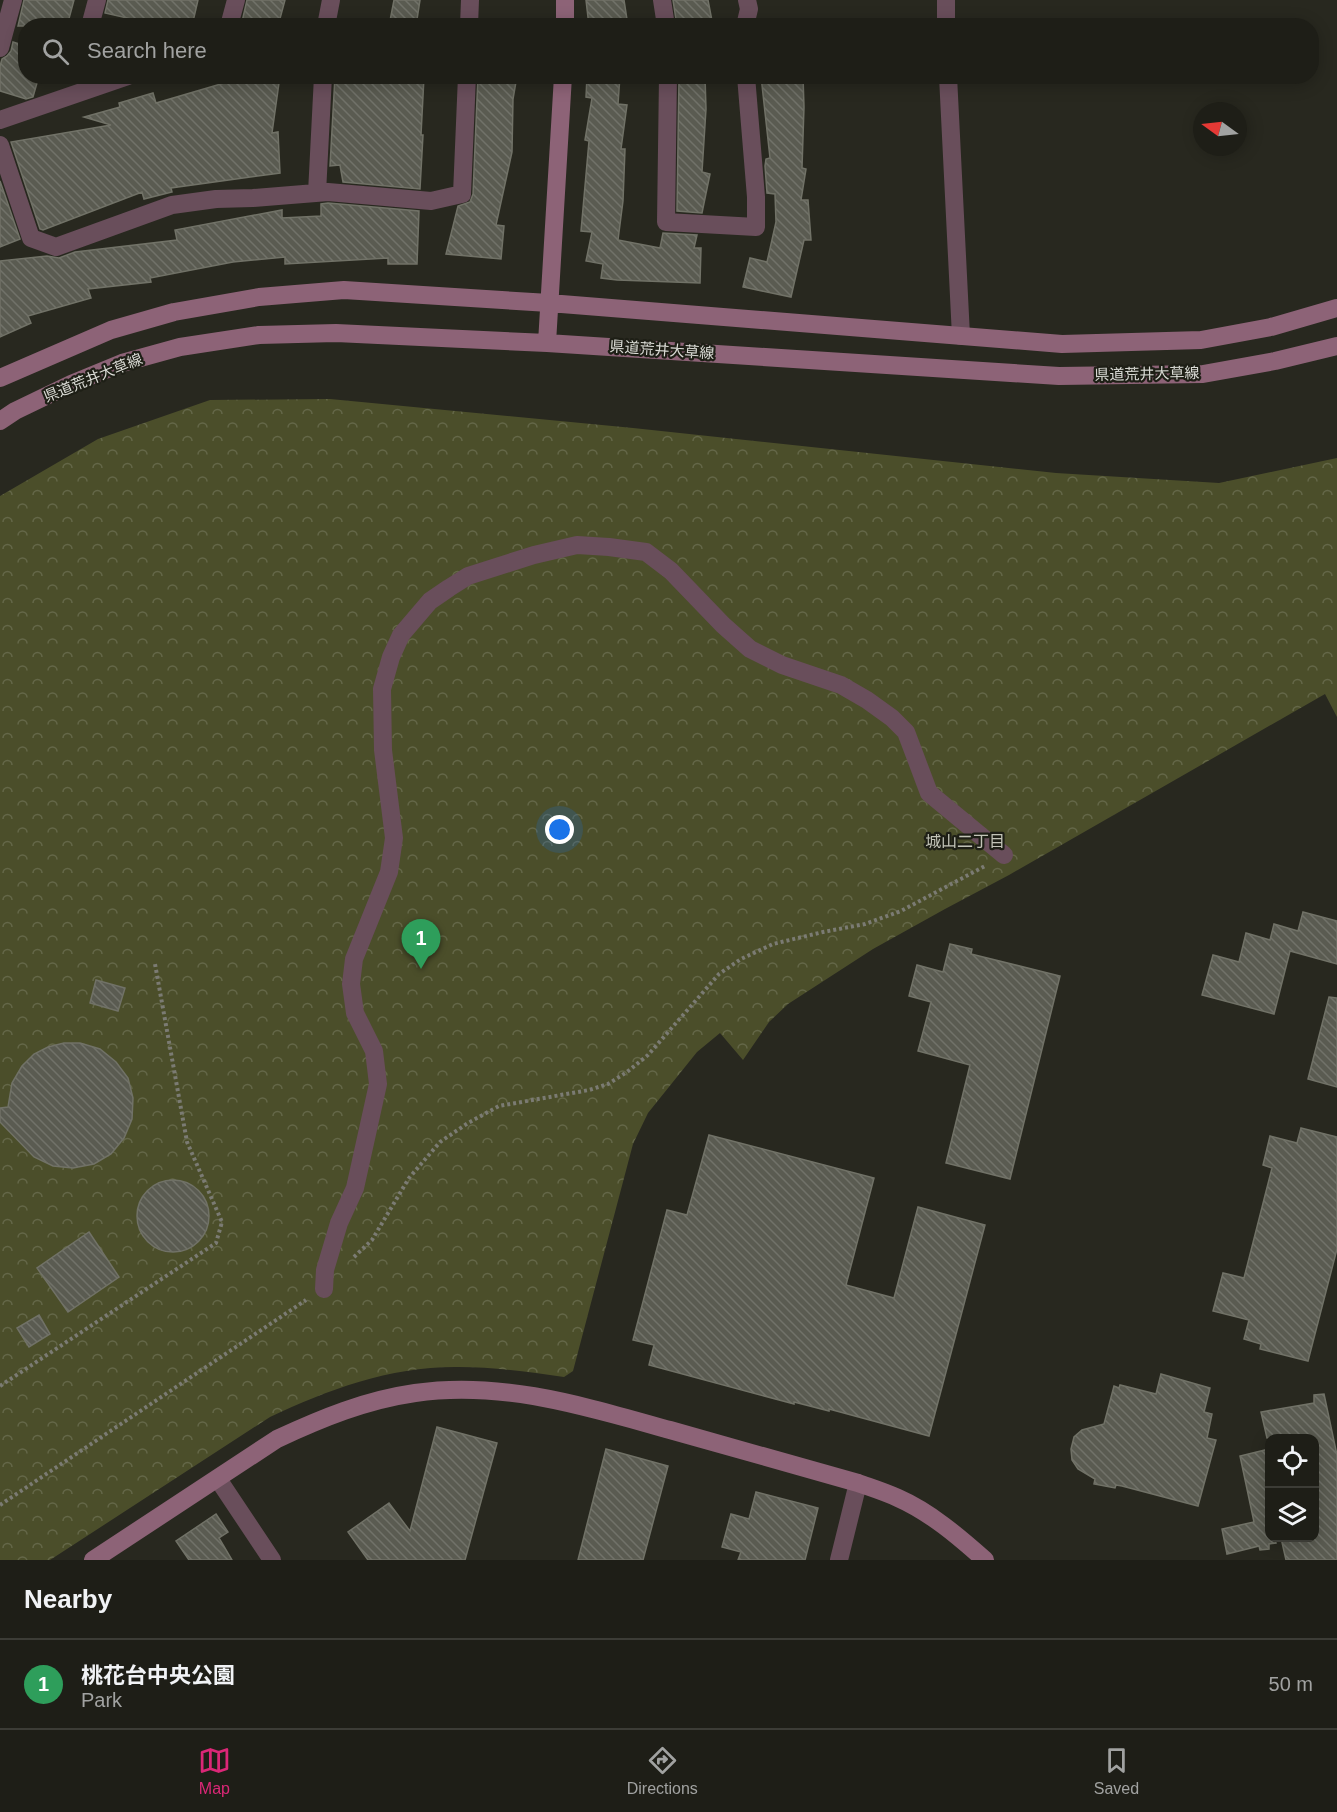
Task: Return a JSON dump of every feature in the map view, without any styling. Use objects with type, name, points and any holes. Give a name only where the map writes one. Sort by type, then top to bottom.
[{"type":"main road","points":[[565,0],[565,18]]},
{"type":"main road","points":[[547,343],[563,84]]},
{"type":"main road","points":[[0,378],[111,330],[174,312],[259,297],[344,290],[549,303],[1062,344],[1201,340],[1271,327],[1337,308]]},
{"type":"main road","name":"県道荒井大草線","points":[[0,421],[15,411],[71,384],[122,363],[180,346],[259,335],[336,333],[547,343],[1059,376],[1203,374],[1275,361],[1337,346]]},
{"type":"main road","points":[[93,1560],[278,1439],[339,1411],[379,1399],[417,1392],[456,1389],[495,1391],[584,1406],[858,1483],[900,1498],[964,1541],[985,1560]]},
{"type":"street","points":[[0,48],[13,0]]},
{"type":"street","points":[[92,18],[97,0]]},
{"type":"street","points":[[231,18],[236,0]]},
{"type":"street","points":[[328,18],[331,0]]},
{"type":"street","points":[[469,18],[470,0]]},
{"type":"street","points":[[662,0],[665,18]]},
{"type":"street","points":[[747,0],[749,9],[747,18]]},
{"type":"street","points":[[946,0],[946,18]]},
{"type":"street","points":[[72,96],[75,84]]},
{"type":"street","points":[[0,120],[106,84]]},
{"type":"street","points":[[317,193],[323,84]]},
{"type":"street","points":[[0,145],[31,238],[56,247],[172,205],[216,199],[328,192],[431,201],[462,194],[466,84]]},
{"type":"street","points":[[668,84],[666,222],[756,227],[756,197],[747,84]]},
{"type":"street","points":[[948,84],[961,336]]},
{"type":"street","points":[[324,1289],[325,1270],[339,1222],[356,1188],[378,1084],[374,1051],[355,1012],[351,984],[354,959],[389,872],[394,838],[383,750],[382,689],[391,657],[401,635],[430,601],[449,588],[468,576],[534,555],[577,545],[646,552],[671,571],[723,625],[750,649],[782,665],[841,685],[892,718],[906,732],[929,793],[1004,855]]},
{"type":"street","points":[[218,1479],[272,1560]]},
{"type":"street","points":[[839,1560],[858,1483]]},
{"type":"path","points":[[351,1260],[372,1240],[409,1178],[440,1142],[468,1122],[499,1106],[589,1090],[608,1084],[648,1055],[719,974],[741,959],[773,944],[866,924],[901,911],[1004,855]]},
{"type":"path","points":[[0,1386],[216,1243],[222,1222],[187,1142],[155,964]]},
{"type":"path","points":[[0,1504],[324,1289]]},
{"type":"green space","points":[[330,399],[633,428],[1056,473],[1219,483],[1337,458],[1337,717],[1325,694],[1009,875],[873,949],[788,1004],[769,1022],[743,1060],[720,1033],[697,1052],[648,1113],[633,1144],[573,1371],[564,1377],[459,1367],[410,1370],[362,1381],[315,1397],[270,1417],[50,1560],[0,1560],[0,496],[98,439],[210,400]]},
{"type":"building","points":[[24,0],[74,0],[69,18],[20,18]]},
{"type":"building","points":[[108,0],[198,0],[194,18],[127,18],[105,13]]},
{"type":"building","points":[[247,0],[285,0],[280,18],[243,18]]},
{"type":"building","points":[[394,0],[420,0],[417,18],[391,18]]},
{"type":"building","points":[[586,0],[624,0],[627,18],[588,18]]},
{"type":"building","points":[[673,0],[708,0],[711,18],[676,18]]},
{"type":"building","points":[[13,42],[18,44],[18,84],[37,84],[33,97],[26,99],[0,91],[0,66],[2,59],[11,51]]},
{"type":"building","points":[[221,84],[279,84],[272,133],[278,132],[280,173],[171,188],[172,192],[144,199],[142,192],[43,230],[40,229],[11,142],[111,125],[84,117],[120,107],[119,103],[153,93],[156,103]]},
{"type":"building","points":[[335,84],[424,84],[420,189],[343,182],[340,165],[330,166]]},
{"type":"building","points":[[478,84],[516,84],[513,99],[512,152],[496,225],[504,226],[501,259],[446,254],[458,206],[470,202],[473,194]]},
{"type":"building","points":[[587,84],[619,84],[618,104],[627,105],[621,149],[625,149],[623,201],[618,240],[660,248],[663,233],[697,235],[694,248],[701,248],[700,283],[601,278],[603,264],[586,261],[592,232],[581,231],[589,141],[585,140],[592,98],[586,97]]},
{"type":"building","points":[[679,84],[705,84],[702,172],[710,174],[702,213],[677,211]]},
{"type":"building","points":[[762,84],[803,84],[802,168],[806,169],[801,200],[808,200],[811,240],[804,240],[791,297],[743,287],[750,258],[767,262],[776,222],[775,194],[767,193],[765,166],[766,159],[770,158]]},
{"type":"building","points":[[0,181],[20,239],[0,247]]},
{"type":"building","points":[[321,204],[419,211],[417,264],[388,264],[388,258],[285,264],[285,257],[233,262],[150,278],[151,282],[88,289],[91,298],[28,316],[31,323],[0,337],[0,261],[47,256],[59,258],[75,252],[177,240],[175,230],[282,210],[282,218],[321,216]]},
{"type":"building","points":[[1303,912],[1337,921],[1337,964],[1290,951],[1274,1014],[1202,995],[1213,955],[1239,962],[1246,933],[1270,940],[1274,924],[1298,931]]},
{"type":"building","points":[[950,944],[972,949],[971,954],[1060,976],[1010,1179],[946,1163],[970,1065],[918,1051],[931,1002],[909,996],[917,965],[943,972]]},
{"type":"building","points":[[96,980],[125,988],[118,1011],[90,1003]]},
{"type":"building","points":[[1329,997],[1337,998],[1337,1087],[1308,1079]]},
{"type":"building","points":[[64,1043],[80,1043],[100,1049],[116,1062],[128,1078],[133,1098],[132,1119],[124,1138],[111,1154],[94,1164],[73,1168],[53,1166],[34,1157],[0,1122],[0,1108],[8,1107],[12,1083],[22,1066],[34,1054]]},
{"type":"building","points":[[1301,1128],[1337,1137],[1337,1249],[1308,1361],[1260,1349],[1261,1344],[1244,1339],[1249,1320],[1213,1311],[1223,1273],[1244,1278],[1272,1168],[1263,1165],[1270,1136],[1297,1143]]},
{"type":"building","points":[[709,1135],[874,1178],[846,1285],[894,1298],[918,1207],[985,1225],[929,1436],[829,1409],[829,1411],[794,1402],[794,1404],[649,1365],[654,1345],[633,1340],[667,1210],[687,1215]]},
{"type":"building","points":[[173,1180],[193,1186],[203,1196],[209,1216],[203,1236],[193,1246],[173,1252],[153,1246],[143,1236],[137,1216],[143,1196],[153,1186]]},
{"type":"building","points":[[89,1232],[119,1277],[68,1312],[37,1268]]},
{"type":"building","points":[[39,1315],[50,1334],[29,1347],[17,1328]]},
{"type":"building","points":[[1161,1374],[1210,1388],[1204,1412],[1212,1414],[1207,1438],[1216,1440],[1198,1506],[1122,1486],[1116,1485],[1115,1488],[1094,1484],[1095,1479],[1078,1469],[1072,1460],[1071,1449],[1074,1437],[1082,1430],[1104,1424],[1114,1386],[1119,1388],[1120,1385],[1156,1394]]},
{"type":"building","points":[[1324,1394],[1337,1455],[1337,1560],[1286,1560],[1282,1542],[1319,1542],[1319,1434],[1266,1434],[1261,1412],[1314,1403],[1314,1395]]},
{"type":"building","points":[[437,1427],[497,1443],[465,1560],[368,1560],[348,1532],[389,1503],[410,1531]]},
{"type":"building","points":[[606,1449],[668,1466],[643,1560],[578,1560]]},
{"type":"building","points":[[1265,1450],[1265,1542],[1276,1543],[1269,1544],[1269,1549],[1260,1550],[1259,1546],[1227,1554],[1222,1529],[1254,1522],[1240,1456]]},
{"type":"building","points":[[756,1492],[818,1508],[805,1560],[738,1560],[741,1552],[722,1547],[731,1514],[749,1519]]},
{"type":"building","points":[[216,1514],[228,1532],[219,1538],[232,1560],[189,1560],[176,1541]]},
{"type":"place","name":"桃花台中央公園","points":[[421,969]]},
{"type":"district","name":"城山二丁目","points":[[965,841]]}]
